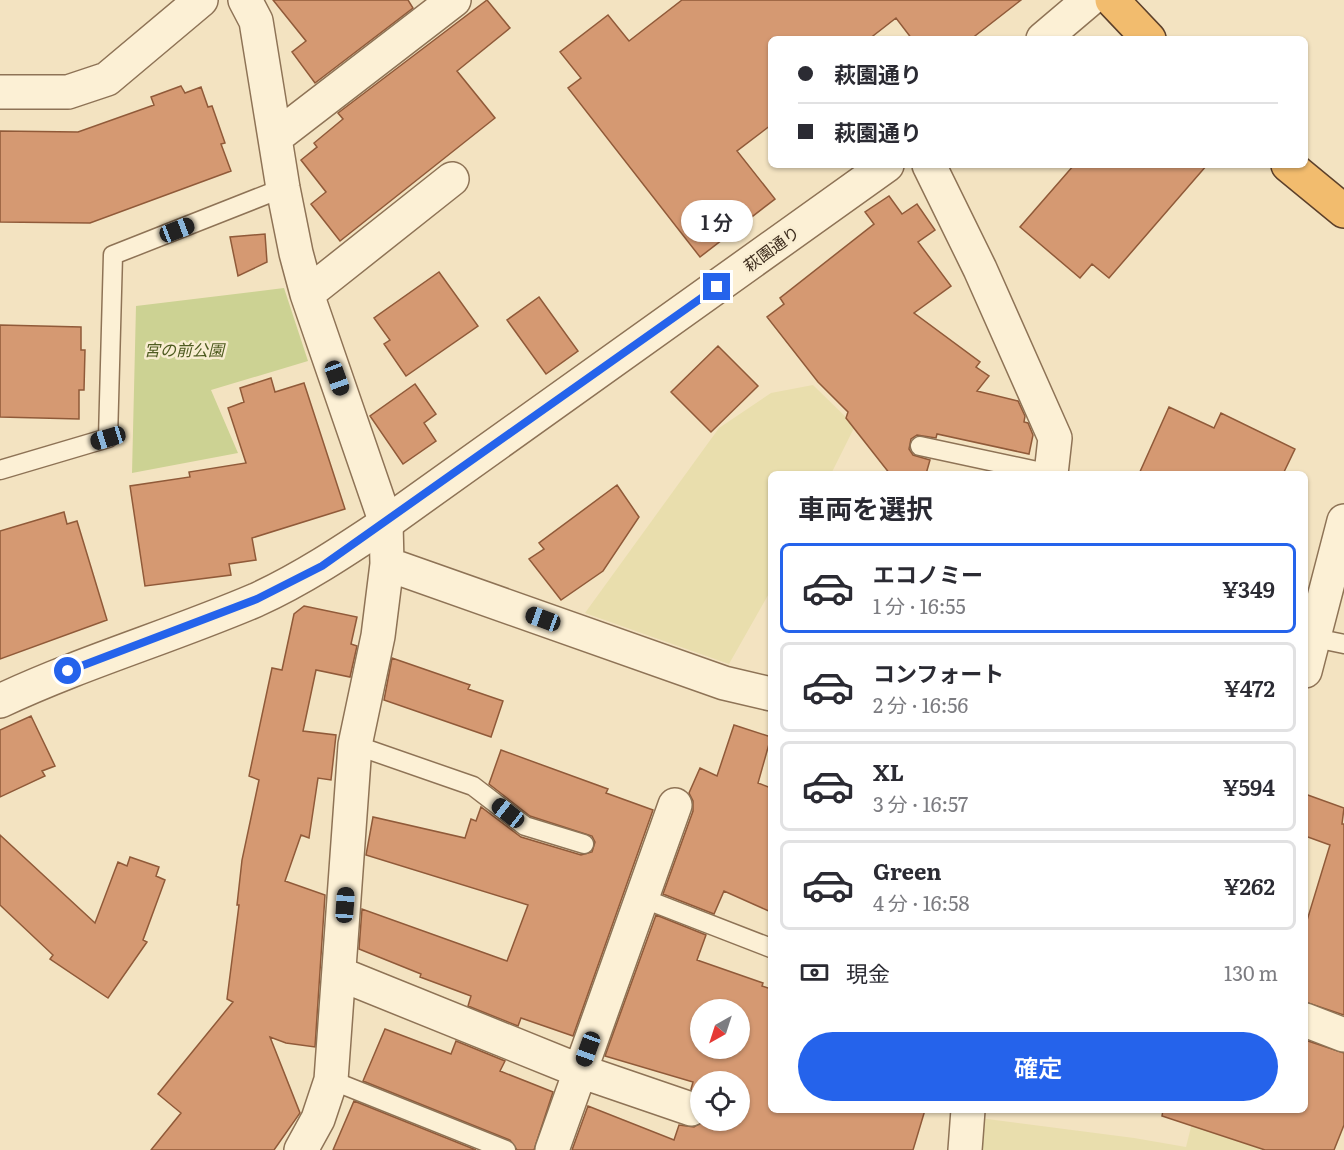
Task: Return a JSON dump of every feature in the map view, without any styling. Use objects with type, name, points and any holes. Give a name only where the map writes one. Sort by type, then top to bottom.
[{"type":"highway","points":[[1112,0],[1146,36]]},
{"type":"highway","points":[[1292,168],[1344,211]]},
{"type":"street","points":[[0,92],[68,92],[107,79],[201,0]]},
{"type":"street","points":[[245,0],[256,21],[283,189],[307,294],[386,523],[387,564],[378,636],[355,744],[331,1080],[318,1119],[301,1150]]},
{"type":"street","points":[[276,137],[454,0]]},
{"type":"street","points":[[1047,36],[1089,0]]},
{"type":"street","name":"萩園通り","points":[[0,700],[47,678],[257,599],[322,566],[386,523],[883,168]]},
{"type":"street","points":[[930,168],[980,269],[1055,438],[1051,471]]},
{"type":"street","points":[[307,294],[452,179]]},
{"type":"street","points":[[1308,666],[1329,641],[1344,521]]},
{"type":"street","points":[[387,564],[724,683],[768,693]]},
{"type":"street","points":[[552,1150],[675,805]]},
{"type":"street","points":[[340,974],[580,1071],[690,1109]]},
{"type":"street","points":[[1308,1021],[1344,1035]]},
{"type":"street","points":[[965,1150],[968,1113]]},
{"type":"lane","points":[[0,470],[108,438],[113,255],[283,189]]},
{"type":"lane","points":[[920,446],[1037,471]]},
{"type":"lane","points":[[355,744],[473,786],[525,826],[584,844]]},
{"type":"lane","points":[[642,897],[768,947]]},
{"type":"lane","points":[[331,1080],[506,1150]]},
{"type":"shaded area","points":[[813,385],[855,426],[832,471],[768,471],[768,595],[729,664],[585,613],[719,428],[771,393]]},
{"type":"shaded area","points":[[972,1117],[1186,1147],[1192,1123],[1267,1150],[971,1150]]},
{"type":"green space","name":"宮の前公園","points":[[284,288],[308,361],[211,390],[238,453],[132,473],[136,306]]},
{"type":"building","points":[[273,0],[408,0],[413,8],[315,83],[292,52],[306,41]]},
{"type":"building","points":[[487,0],[510,28],[457,71],[495,118],[340,241],[311,204],[326,192],[301,160],[317,147],[314,143],[343,119],[338,113]]},
{"type":"building","points":[[682,0],[1021,0],[975,36],[910,36],[896,18],[873,36],[768,36],[768,127],[737,151],[775,199],[700,257],[568,88],[581,78],[560,52],[608,15],[629,41]]},
{"type":"building","points":[[181,86],[185,93],[201,87],[208,107],[212,106],[225,143],[221,144],[231,171],[90,223],[0,222],[0,131],[78,132],[154,105],[151,97]]},
{"type":"building","points":[[1071,168],[1204,168],[1109,278],[1092,264],[1080,278],[1020,227]]},
{"type":"building","points":[[889,196],[902,214],[917,204],[935,230],[918,242],[951,286],[914,313],[980,362],[976,367],[989,376],[977,391],[1018,401],[1025,416],[1024,422],[1028,423],[1033,435],[1029,454],[937,434],[936,438],[917,435],[911,439],[909,449],[913,455],[930,460],[927,471],[888,471],[846,418],[848,412],[818,382],[767,317],[784,304],[780,298],[874,224],[865,212]]},
{"type":"building","points":[[265,234],[267,262],[238,276],[230,237]]},
{"type":"building","points":[[439,272],[478,326],[406,376],[384,344],[390,340],[374,318]]},
{"type":"building","points":[[539,297],[578,351],[546,374],[507,320]]},
{"type":"building","points":[[0,325],[81,327],[81,350],[85,350],[84,390],[79,390],[79,419],[0,417]]},
{"type":"building","points":[[718,346],[758,386],[711,432],[671,392]]},
{"type":"building","points":[[271,378],[275,392],[304,383],[345,509],[252,538],[256,560],[229,564],[231,575],[145,586],[130,486],[190,477],[189,472],[246,463],[228,408],[244,402],[240,388]]},
{"type":"building","points":[[415,384],[436,414],[424,423],[436,441],[403,464],[370,416]]},
{"type":"building","points":[[1169,407],[1214,428],[1221,413],[1295,449],[1284,471],[1140,471]]},
{"type":"building","points":[[617,485],[639,517],[603,571],[561,600],[529,559],[544,549],[539,543]]},
{"type":"building","points":[[64,512],[67,524],[77,521],[107,620],[0,659],[0,531]]},
{"type":"building","points":[[304,606],[357,617],[351,644],[357,646],[350,677],[316,670],[303,731],[336,735],[331,780],[318,778],[309,838],[301,835],[285,881],[325,895],[315,1047],[286,1043],[270,1037],[300,1113],[274,1150],[151,1150],[181,1113],[158,1094],[233,1002],[227,999],[239,905],[237,905],[242,860],[259,780],[249,776],[272,668],[282,670],[294,614]]},
{"type":"building","points":[[392,658],[470,685],[468,689],[503,701],[491,737],[384,700]]},
{"type":"building","points":[[31,716],[55,766],[42,771],[45,776],[0,797],[0,730]]},
{"type":"building","points":[[734,725],[768,736],[768,748],[758,783],[768,787],[768,911],[724,891],[714,914],[663,894],[693,811],[693,801],[689,793],[700,768],[717,776]]},
{"type":"building","points":[[501,750],[608,789],[606,793],[653,810],[573,1036],[521,1018],[518,1026],[468,1006],[471,996],[420,977],[421,974],[359,949],[362,909],[507,961],[528,905],[366,855],[373,817],[465,838],[471,819],[476,821],[481,807],[521,837],[581,855],[592,852],[595,842],[592,836],[530,816],[489,784]]},
{"type":"building","points":[[1308,795],[1344,808],[1342,824],[1344,824],[1344,1015],[1308,1003],[1308,917],[1330,845],[1308,837]]},
{"type":"building","points":[[0,835],[95,923],[118,862],[127,866],[130,857],[159,867],[156,876],[165,880],[143,940],[147,942],[108,998],[50,959],[53,955],[0,905]]},
{"type":"building","points":[[656,915],[706,935],[697,960],[763,983],[762,986],[768,988],[768,1113],[924,1113],[913,1150],[572,1150],[588,1106],[674,1140],[679,1125],[690,1126],[690,1131],[750,1131],[750,1071],[690,1071],[690,1081],[605,1056]]},
{"type":"building","points":[[385,1029],[451,1054],[456,1041],[505,1061],[500,1071],[553,1092],[534,1150],[517,1150],[510,1140],[363,1081]]},
{"type":"building","points":[[1308,1041],[1344,1053],[1344,1125],[1334,1150],[1265,1150],[1162,1116],[1162,1113],[1308,1113]]},
{"type":"building","points":[[354,1101],[476,1150],[333,1150]]},
{"type":"route","points":[[68,671],[257,599],[322,566],[386,523],[717,287]]}]
